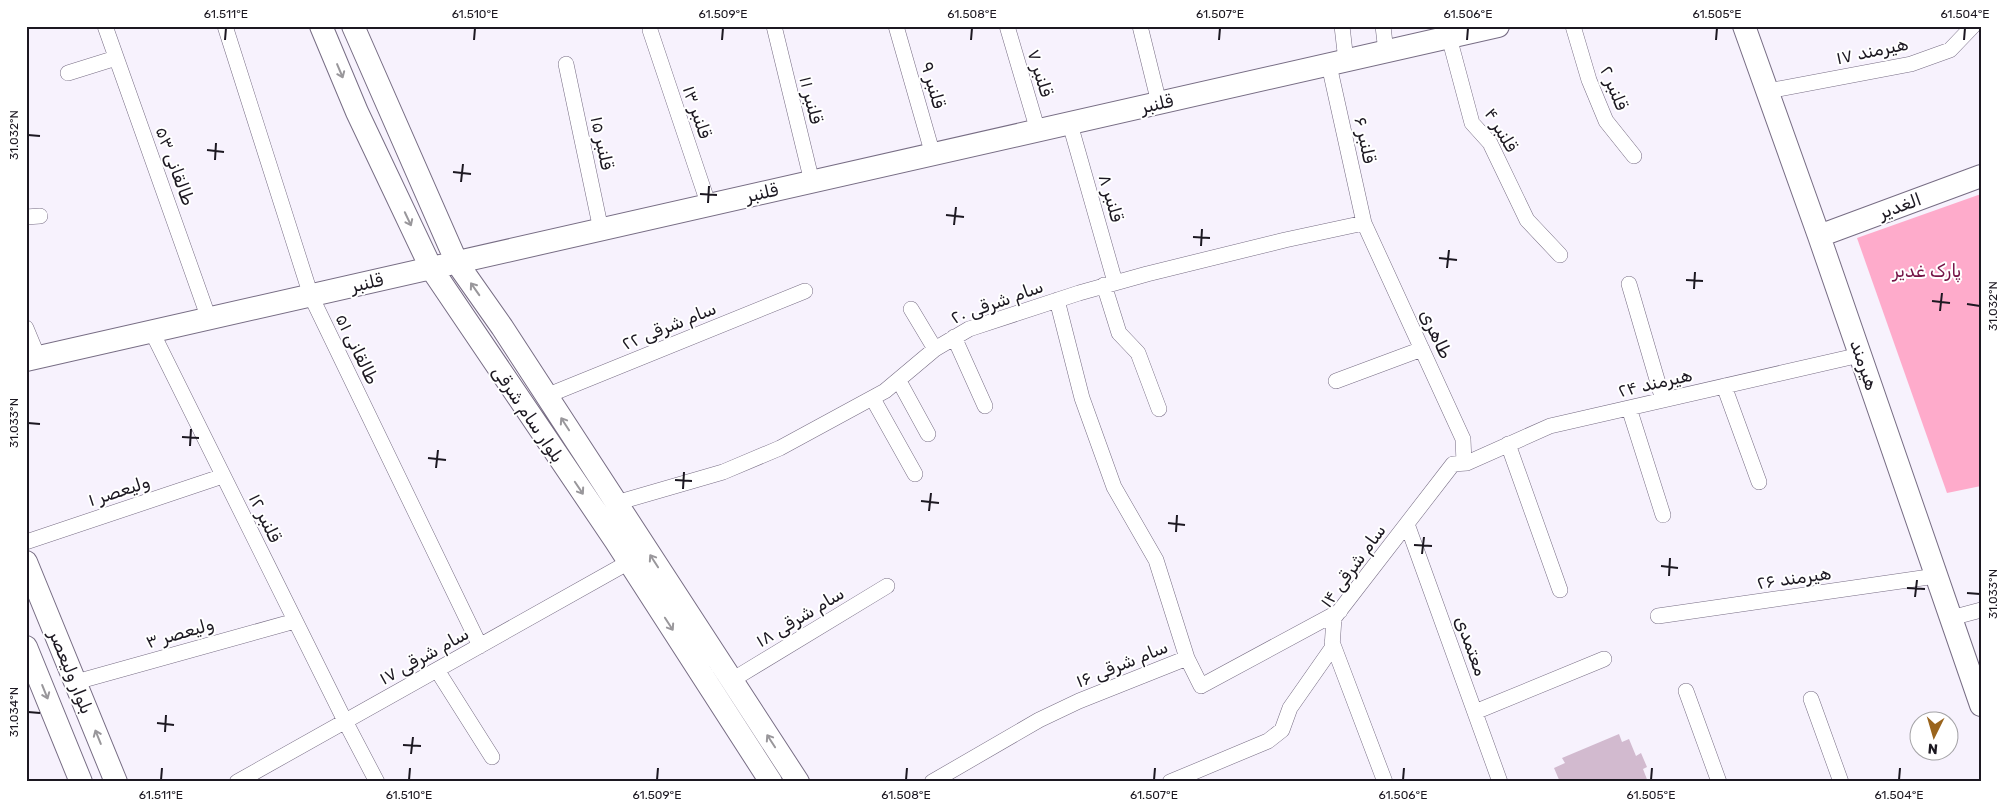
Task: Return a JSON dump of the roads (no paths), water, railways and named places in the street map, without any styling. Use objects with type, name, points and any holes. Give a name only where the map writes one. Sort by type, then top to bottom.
[{"type":"street","name":"طالقانی ۵۳","points":[[105,26],[209,319]]},
{"type":"street","name":"طالقانی ۵۱","points":[[224,26],[311,296],[480,646]]},
{"type":"street","name":"بلوار سام شرقی","points":[[321,26],[357,112],[431,268],[629,562],[771,782]]},
{"type":"street","name":"بلوار سام شرقی","points":[[354,26],[457,263],[798,782]]},
{"type":"street","name":"قلنبر ۱۱","points":[[774,26],[812,182]]},
{"type":"street","name":"قلنبر ۹","points":[[896,26],[934,155]]},
{"type":"street","name":"قلنبر ۷","points":[[1007,26],[1038,131]]},
{"type":"street","points":[[1140,26],[1159,103]]},
{"type":"street","name":"قلنبر ۶","points":[[1342,26],[1338,63],[1364,223]]},
{"type":"street","points":[[1384,26],[1386,52]]},
{"type":"street","name":"قلنبر","points":[[32,359],[1498,26]]},
{"type":"street","name":"قلنبر ۲","points":[[1573,26],[1589,80],[1606,121],[1634,156]]},
{"type":"street","name":"هیرمند","points":[[1744,26],[1819,236],[1981,705]]},
{"type":"street","name":"هیرمند ۱۷","points":[[1768,91],[1910,64],[1950,50],[1973,26]]},
{"type":"street","name":"قلنبر ۱۳","points":[[650,30],[709,206]]},
{"type":"street","name":"قلنبر ۴","points":[[1449,37],[1472,123],[1490,143],[1527,220],[1560,255]]},
{"type":"street","points":[[68,73],[116,58]]},
{"type":"street","name":"قلنبر ۱۵","points":[[566,64],[601,230]]},
{"type":"street","name":"قلنبر ۸","points":[[1070,124],[1110,284],[1119,333],[1138,353],[1159,409]]},
{"type":"street","name":"الغدیر","points":[[1819,236],[1981,176]]},
{"type":"street","name":"سام شرقی ۲۰","points":[[616,503],[723,472],[749,462],[873,398],[899,381],[934,349],[969,329],[1110,284],[1285,240],[1364,223]]},
{"type":"street","name":"طاهری","points":[[1364,223],[1464,439],[1464,463]]},
{"type":"street","points":[[1630,284],[1663,400]]},
{"type":"street","name":"سام شرقی ۲۲","points":[[546,396],[806,291]]},
{"type":"street","points":[[1057,300],[1082,398],[1114,487],[1156,560],[1187,658]]},
{"type":"street","points":[[911,309],[934,349]]},
{"type":"street","points":[[26,328],[32,359]]},
{"type":"street","name":"قلنبر ۱۲","points":[[152,332],[377,782]]},
{"type":"street","points":[[954,337],[986,406]]},
{"type":"street","points":[[1336,381],[1422,349]]},
{"type":"street","name":"هیرمند ۲۴","points":[[1464,463],[1550,426],[1860,355]]},
{"type":"street","points":[[899,381],[928,434]]},
{"type":"street","points":[[1724,386],[1759,482]]},
{"type":"street","points":[[873,398],[915,474]]},
{"type":"street","points":[[1629,408],[1662,515]]},
{"type":"street","points":[[1508,444],[1560,590]]},
{"type":"street","name":"سام شرقی ۱۴","points":[[1170,782],[1268,741],[1282,730],[1290,708],[1332,648],[1334,618],[1453,464],[1464,463]]},
{"type":"street","name":"ولیعصر ۱","points":[[26,542],[224,476]]},
{"type":"street","name":"معتمدی","points":[[1407,524],[1500,782]]},
{"type":"street","name":"بلوار ولیعصر","points":[[26,562],[116,782]]},
{"type":"street","name":"سام شرقی ۱۷","points":[[237,782],[629,562]]},
{"type":"street","name":"هیرمند ۲۶","points":[[1658,616],[1936,576]]},
{"type":"street","name":"سام شرقی ۱۸","points":[[732,680],[887,586]]},
{"type":"street","points":[[1951,618],[1981,610]]},
{"type":"street","name":"سام شرقی ۱۶","points":[[932,782],[1038,720],[1124,682],[1187,658],[1201,686],[1340,611]]},
{"type":"street","name":"ولیعصر ۳","points":[[76,682],[295,621]]},
{"type":"street","points":[[1332,642],[1385,782]]},
{"type":"street","name":"بلوار ولیعصر","points":[[26,647],[81,782]]},
{"type":"street","points":[[1475,712],[1604,659]]},
{"type":"street","points":[[437,670],[492,757]]},
{"type":"street","points":[[1686,692],[1719,782]]},
{"type":"street","points":[[1811,699],[1841,782]]},
{"type":"park label","name":"پارک غدیر","points":[[1927,271]]}]
